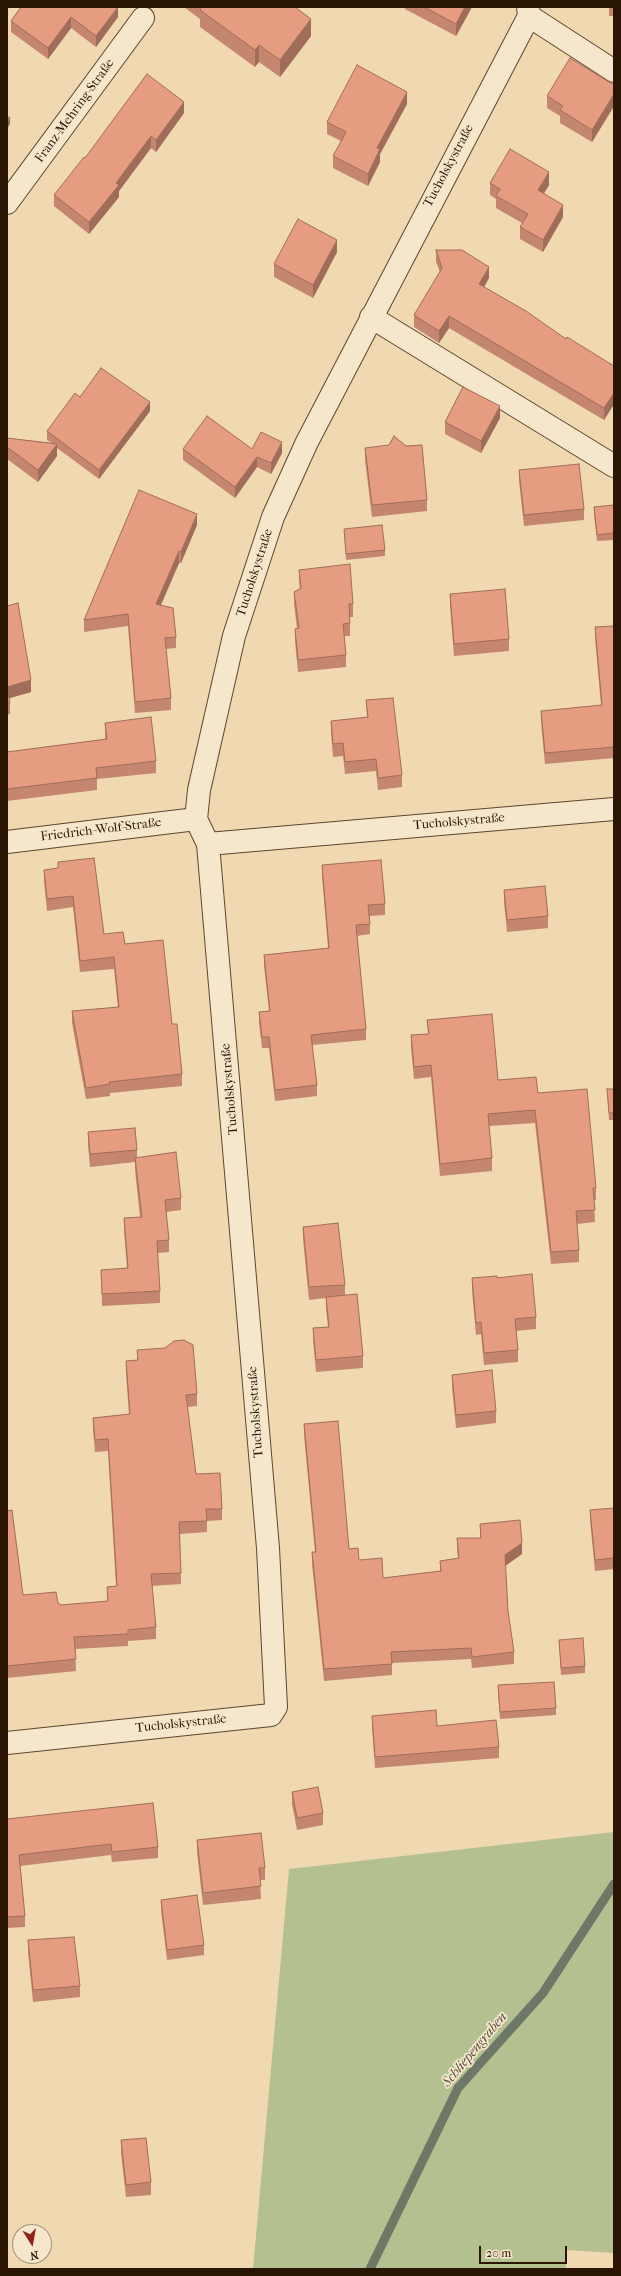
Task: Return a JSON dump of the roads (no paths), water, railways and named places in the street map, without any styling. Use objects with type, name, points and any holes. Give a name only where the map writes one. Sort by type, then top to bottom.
[{"type":"street","name":"Tucholskystraße","points":[[7,1743],[271,1715],[276,1707],[268,1548],[208,844],[196,819],[199,790],[234,636],[254,570],[273,517],[306,442],[529,12],[614,71]]},
{"type":"street","name":"Franz-Mehring-Straße","points":[[7,203],[143,18]]},
{"type":"street","points":[[371,317],[614,466]]},
{"type":"street","name":"Tucholskystraße","points":[[208,844],[614,809]]},
{"type":"street","name":"Friedrich-Wolf-Straße","points":[[7,842],[196,819]]},
{"type":"waterway","name":"Schliepengraben","points":[[370,2269],[458,2088],[543,1993],[614,1884]]}]
